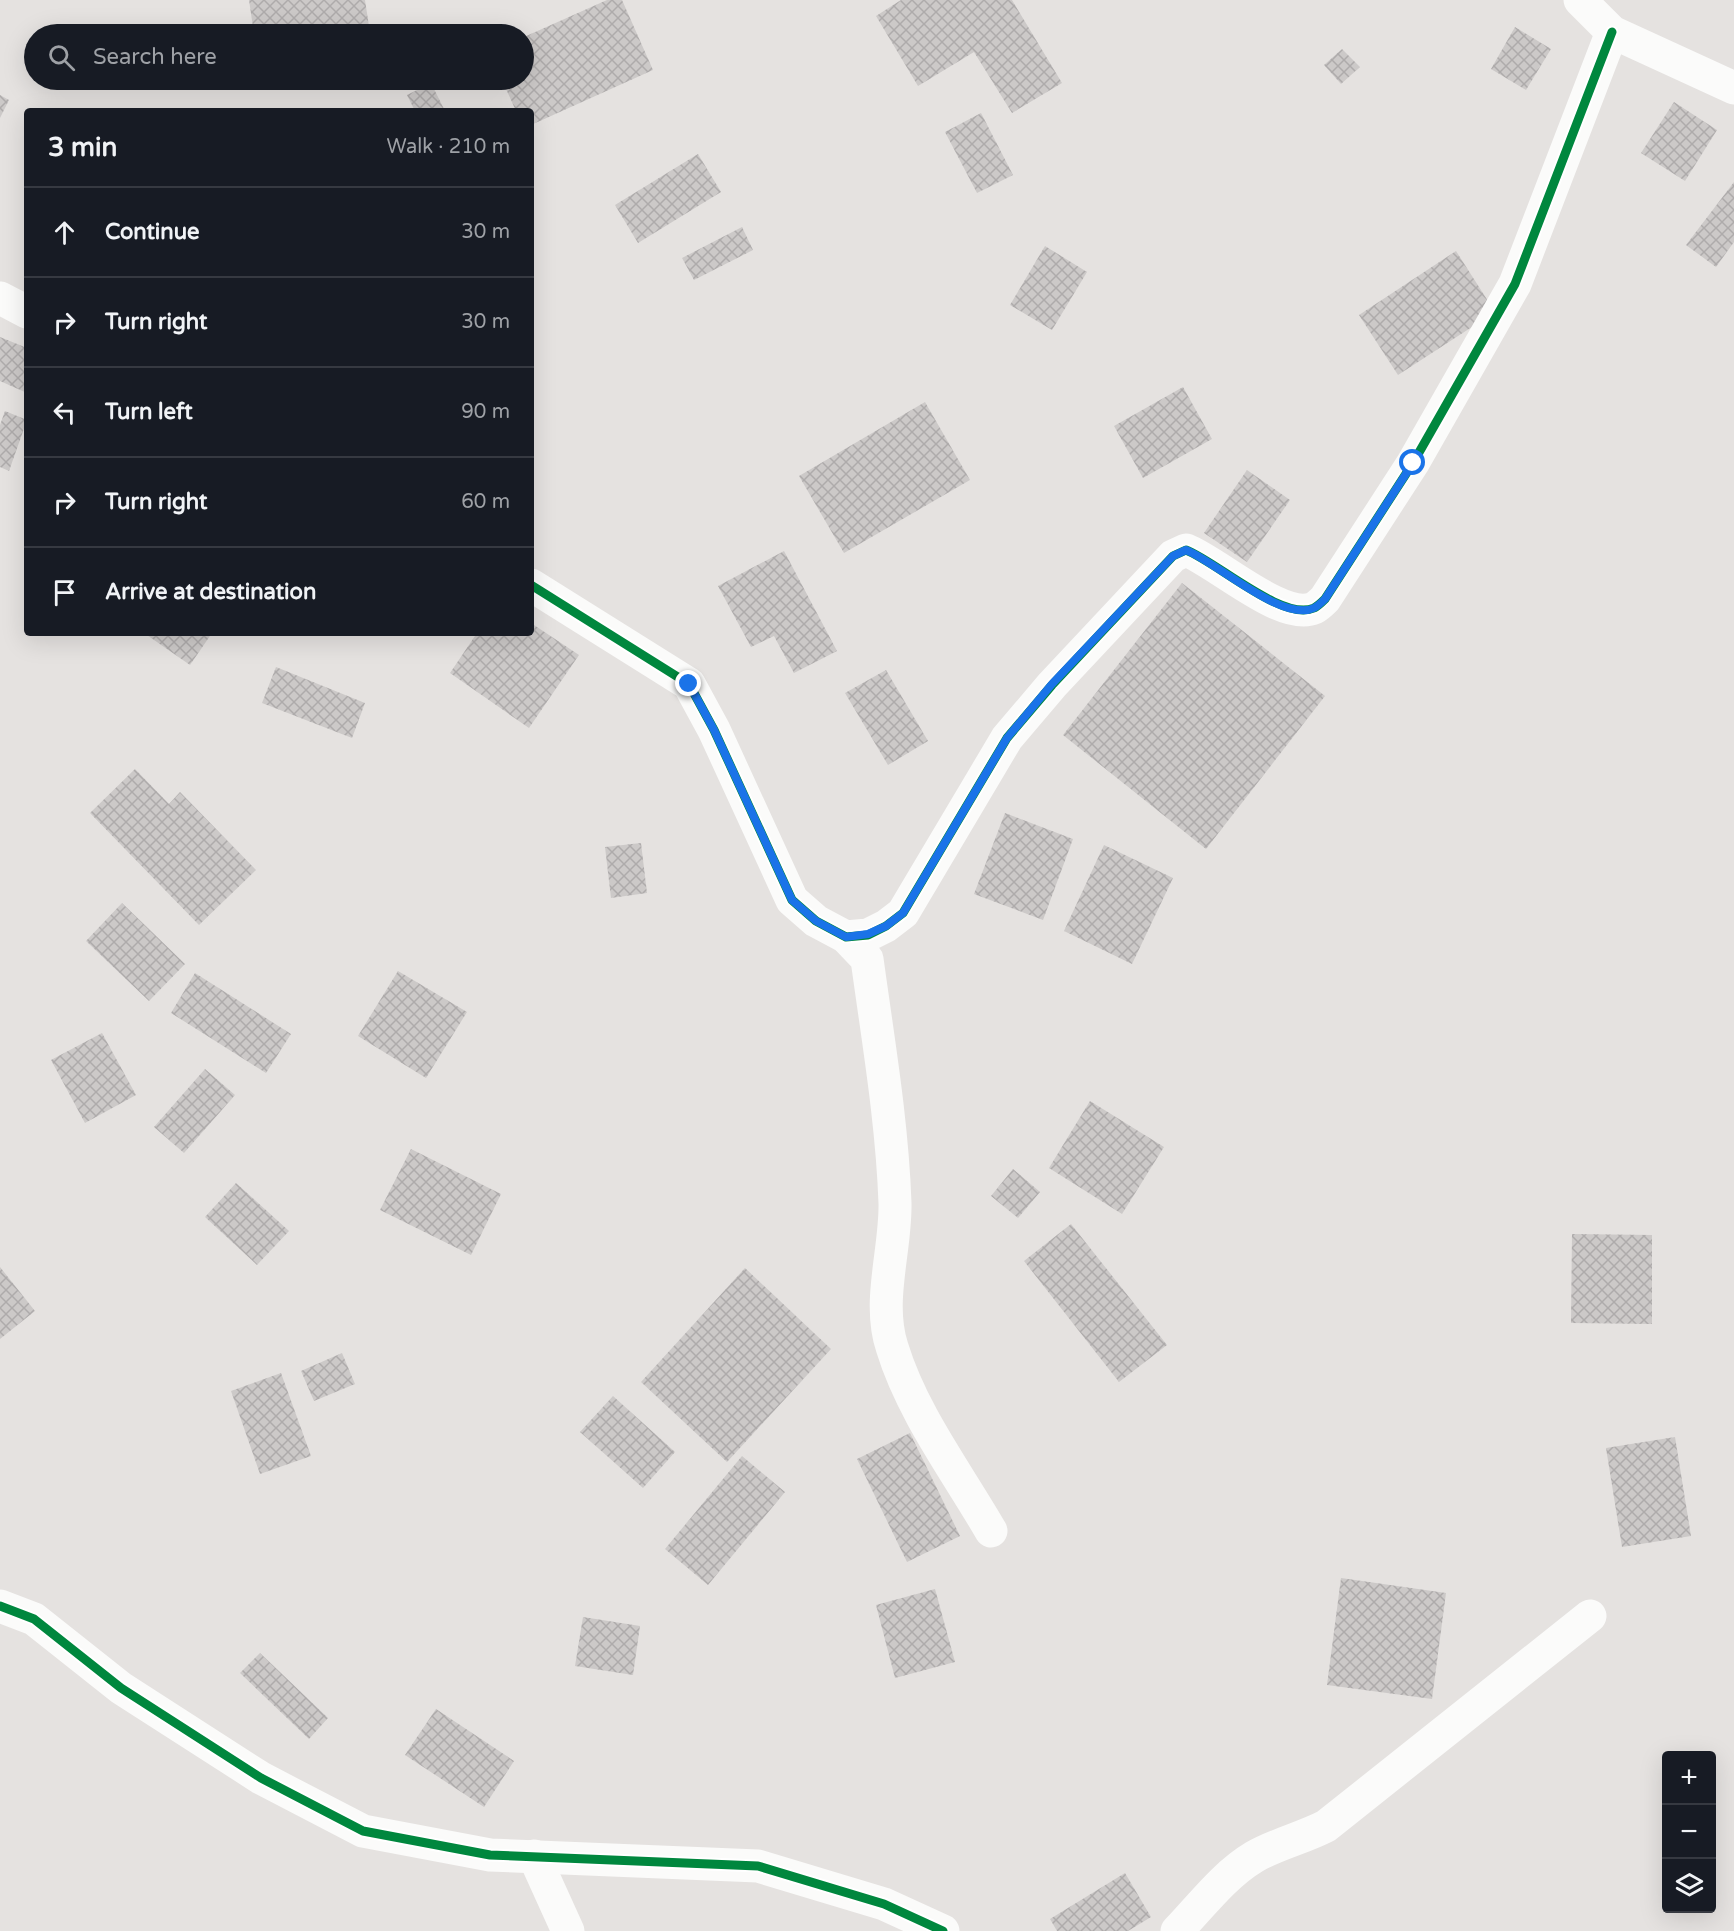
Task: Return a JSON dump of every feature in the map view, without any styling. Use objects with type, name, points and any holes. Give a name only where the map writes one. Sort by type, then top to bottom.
[{"type":"street","points":[[1580,0],[1612,32],[1734,88]]},
{"type":"street","points":[[846,937],[868,934],[886,926],[903,913],[1007,738],[1052,684],[1173,556],[1186,550],[1200,556],[1271,601],[1293,610],[1314,609],[1325,599],[1413,463],[1515,284],[1612,32]]},
{"type":"street","points":[[0,298],[24,310]]},
{"type":"street","points":[[534,587],[689,684],[714,730],[792,900],[816,921],[846,937],[867,959],[893,1151],[895,1223],[886,1302],[891,1345],[908,1389],[991,1531]]},
{"type":"street","points":[[0,1606],[34,1619],[121,1688],[261,1778],[363,1831],[490,1855],[758,1866],[884,1904],[943,1931]]},
{"type":"street","points":[[1177,1931],[1239,1867],[1257,1856],[1303,1838],[1326,1826],[1590,1616]]},
{"type":"street","points":[[534,1856],[568,1931]]},
{"type":"building","points":[[249,0],[365,0],[369,24],[253,24]]},
{"type":"building","points":[[607,0],[622,0],[653,70],[534,124],[534,108],[515,108],[507,90],[534,90],[534,33]]},
{"type":"building","points":[[901,0],[1012,0],[1062,83],[1012,113],[974,52],[918,86],[876,16]]},
{"type":"building","points":[[1515,27],[1551,49],[1526,90],[1491,69]]},
{"type":"building","points":[[1342,49],[1360,67],[1341,84],[1324,65]]},
{"type":"building","points":[[417,90],[434,90],[444,108],[414,108],[407,95]]},
{"type":"building","points":[[0,95],[9,100],[0,118]]},
{"type":"building","points":[[1674,102],[1717,130],[1685,181],[1641,153]]},
{"type":"building","points":[[981,113],[1013,175],[977,193],[945,132]]},
{"type":"building","points":[[698,154],[721,192],[638,243],[615,205]]},
{"type":"building","points":[[1734,182],[1734,242],[1716,267],[1686,245]]},
{"type":"building","points":[[742,227],[753,250],[694,280],[682,258]]},
{"type":"building","points":[[1045,246],[1087,272],[1052,330],[1010,305]]},
{"type":"building","points":[[1456,251],[1495,312],[1398,375],[1359,315]]},
{"type":"building","points":[[0,337],[24,347],[24,392],[0,381]]},
{"type":"building","points":[[1183,387],[1212,439],[1143,478],[1114,426]]},
{"type":"building","points":[[925,402],[970,480],[844,553],[799,476]]},
{"type":"building","points":[[5,411],[24,419],[24,428],[9,471],[0,467],[0,425]]},
{"type":"building","points":[[1247,470],[1290,500],[1247,562],[1204,533]]},
{"type":"building","points":[[784,551],[837,651],[794,673],[774,636],[751,647],[718,586]]},
{"type":"building","points":[[1182,583],[1325,696],[1206,849],[1063,735]]},
{"type":"building","points":[[534,625],[579,655],[529,728],[450,673],[475,636],[534,636]]},
{"type":"building","points":[[148,636],[210,636],[190,665]]},
{"type":"building","points":[[276,667],[365,703],[352,738],[262,703]]},
{"type":"building","points":[[886,670],[928,741],[888,765],[845,693]]},
{"type":"building","points":[[135,769],[169,804],[180,792],[256,870],[199,925],[90,813]]},
{"type":"building","points":[[1005,813],[1073,839],[1043,920],[974,894]]},
{"type":"building","points":[[641,843],[647,893],[611,898],[605,847]]},
{"type":"building","points":[[1104,845],[1173,878],[1132,964],[1064,931]]},
{"type":"building","points":[[122,903],[185,964],[149,1001],[86,941]]},
{"type":"building","points":[[398,971],[467,1012],[426,1078],[358,1036]]},
{"type":"building","points":[[195,973],[291,1034],[266,1073],[171,1013]]},
{"type":"building","points":[[102,1033],[136,1095],[85,1123],[51,1060]]},
{"type":"building","points":[[205,1069],[235,1095],[184,1153],[154,1127]]},
{"type":"building","points":[[1090,1101],[1164,1147],[1122,1214],[1049,1168]]},
{"type":"building","points":[[411,1149],[501,1194],[471,1255],[380,1210]]},
{"type":"building","points":[[1013,1169],[1040,1192],[1018,1218],[991,1196]]},
{"type":"building","points":[[236,1183],[289,1231],[257,1265],[205,1217]]},
{"type":"building","points":[[1071,1224],[1167,1345],[1119,1382],[1024,1261]]},
{"type":"building","points":[[1572,1234],[1652,1235],[1652,1324],[1571,1323]]},
{"type":"building","points":[[0,1267],[35,1311],[0,1339]]},
{"type":"building","points":[[745,1268],[831,1349],[727,1462],[641,1382]]},
{"type":"building","points":[[342,1353],[355,1384],[314,1401],[301,1371]]},
{"type":"building","points":[[281,1373],[311,1456],[260,1474],[231,1391]]},
{"type":"building","points":[[613,1396],[675,1452],[643,1488],[580,1432]]},
{"type":"building","points":[[910,1433],[960,1536],[907,1562],[857,1459]]},
{"type":"building","points":[[1675,1437],[1691,1536],[1622,1547],[1606,1448]]},
{"type":"building","points":[[742,1456],[785,1492],[708,1585],[665,1549]]},
{"type":"building","points":[[1341,1578],[1446,1593],[1432,1699],[1327,1685]]},
{"type":"building","points":[[935,1589],[955,1662],[895,1678],[876,1605]]},
{"type":"building","points":[[583,1617],[640,1626],[633,1675],[575,1666]]},
{"type":"building","points":[[260,1653],[328,1718],[309,1739],[240,1673]]},
{"type":"building","points":[[436,1709],[514,1761],[484,1807],[405,1755]]},
{"type":"building","points":[[1125,1873],[1151,1917],[1128,1931],[1057,1931],[1050,1919]]},
{"type":"cycle path","points":[[534,587],[689,684],[714,730],[792,900],[816,921],[846,937],[868,935],[886,926],[903,913],[1007,738],[1052,685],[1173,556],[1186,550],[1250,589],[1285,607],[1301,610],[1314,608],[1325,599],[1413,463],[1515,284],[1612,32]]},
{"type":"cycle path","points":[[0,1606],[34,1619],[121,1688],[261,1778],[363,1831],[490,1855],[758,1866],[884,1904],[943,1931]]},
{"type":"route","points":[[689,684],[714,730],[792,900],[816,921],[846,937],[868,934],[886,926],[903,913],[1007,738],[1052,684],[1143,591],[1173,556],[1186,550],[1200,556],[1271,601],[1293,610],[1314,609],[1325,599],[1413,463]]}]
